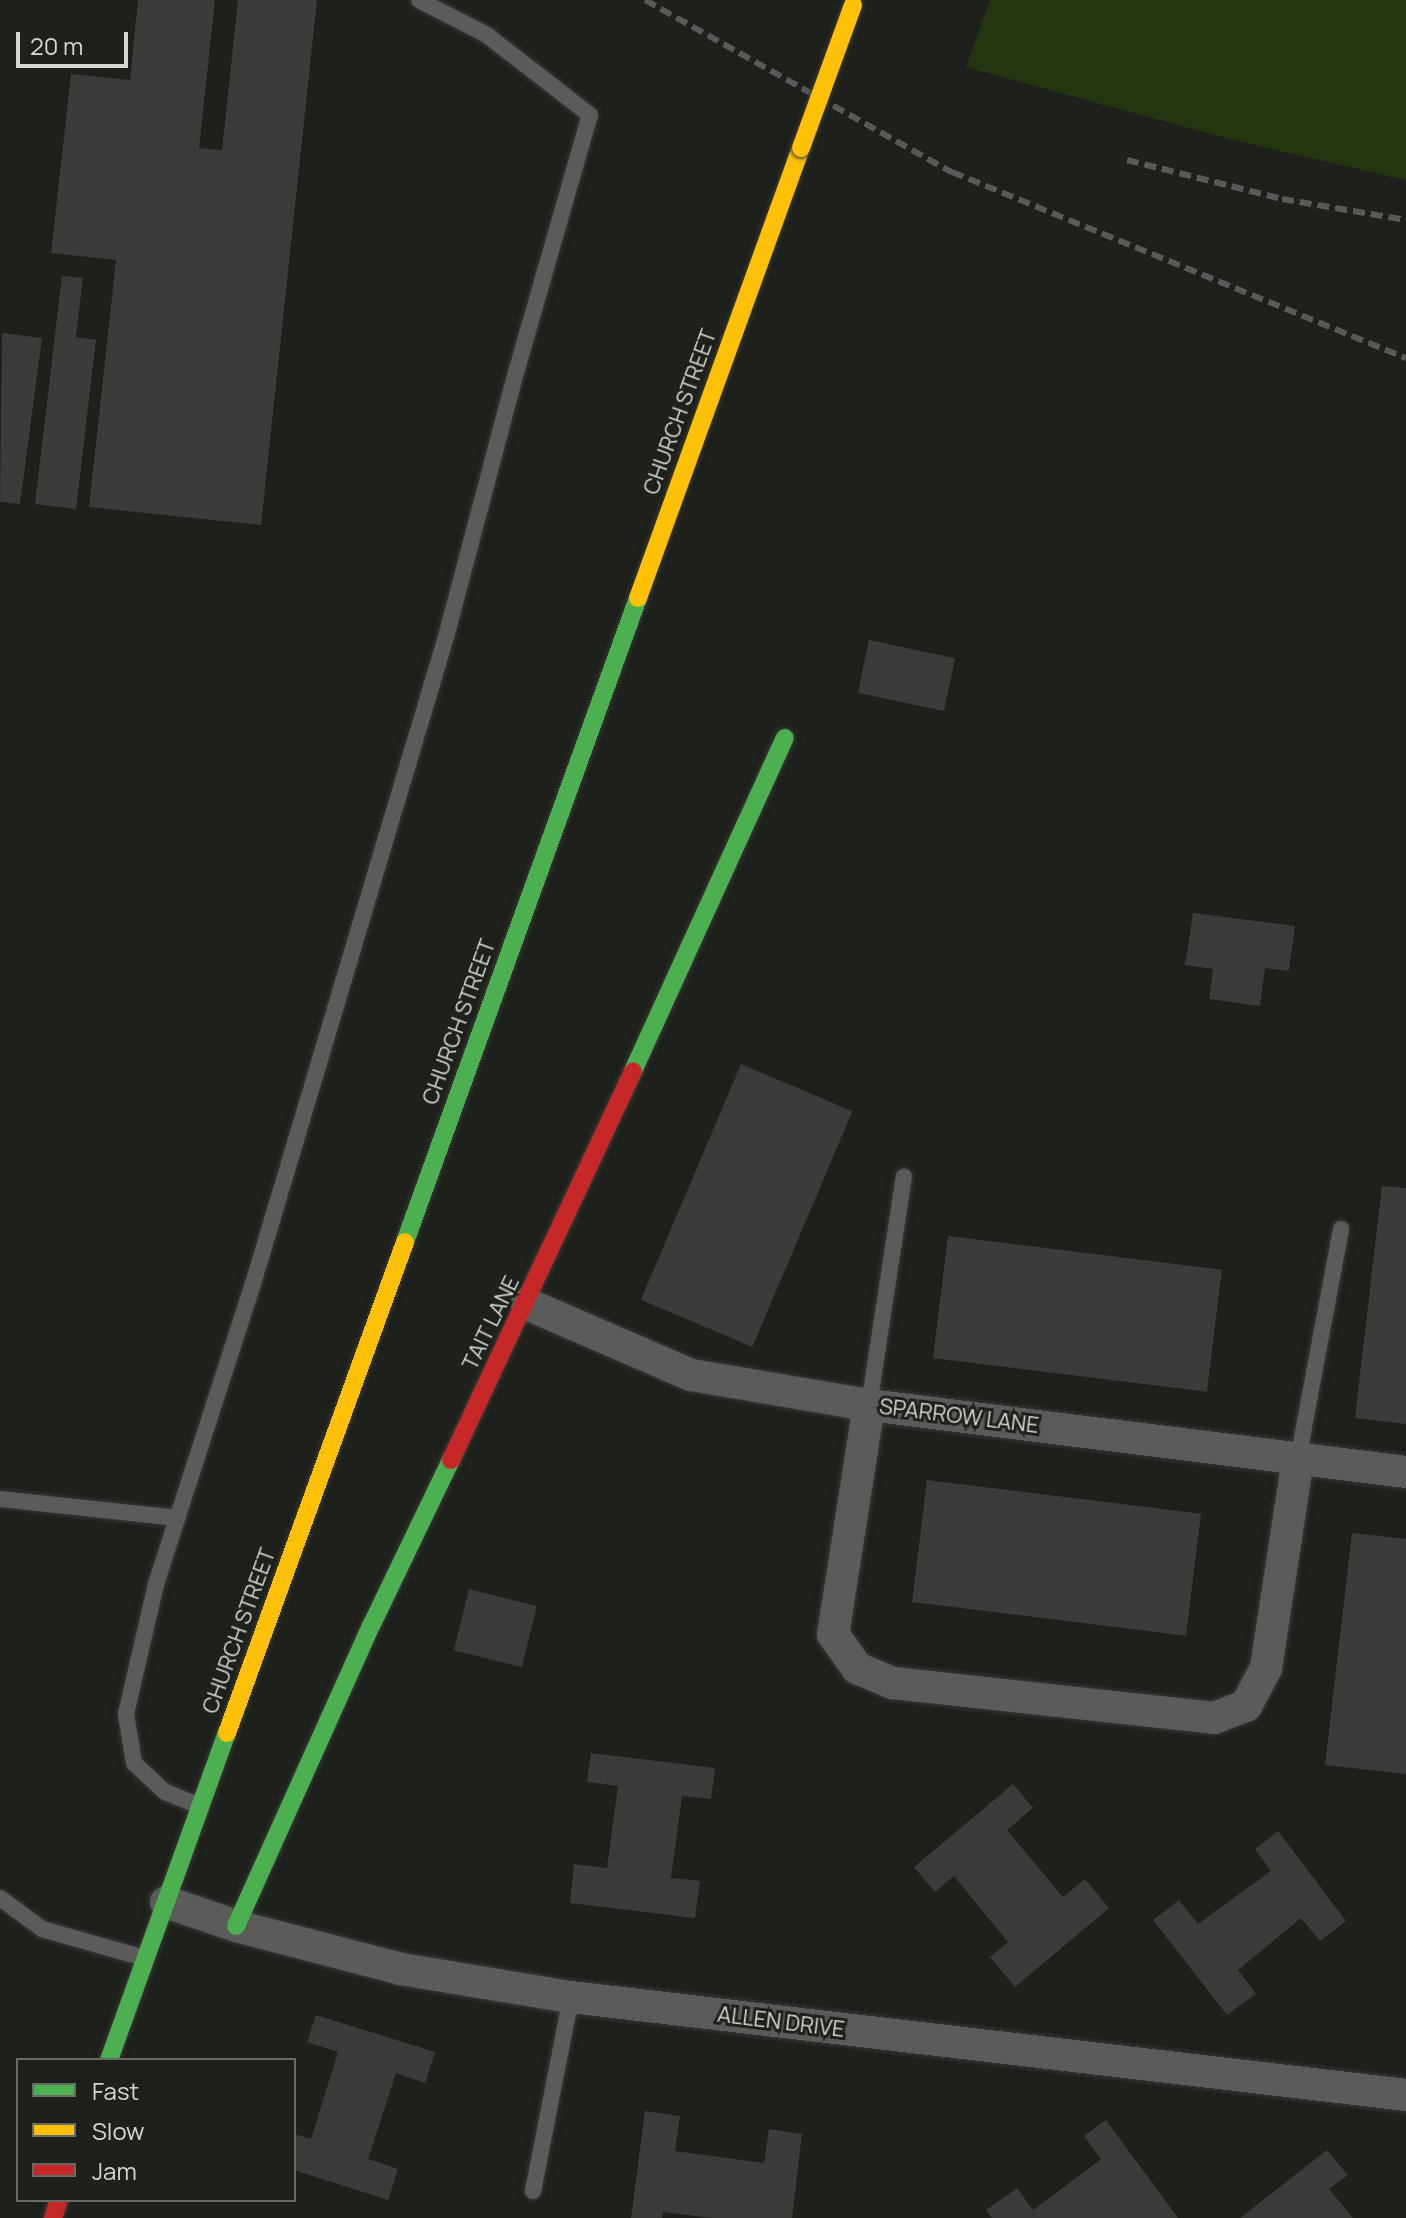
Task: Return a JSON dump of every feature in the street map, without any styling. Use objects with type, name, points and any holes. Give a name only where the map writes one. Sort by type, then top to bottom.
[{"type":"main road","name":"CHURCH STREET","points":[[110,2058],[854,3]]},
{"type":"main road","name":"TAIT LANE","points":[[236,1926],[372,1624],[527,1304],[785,738]]},
{"type":"street","name":"SPARROW LANE","points":[[527,1304],[691,1375],[869,1405],[1406,1472]]},
{"type":"street","points":[[869,1405],[833,1634],[857,1668],[893,1683],[1214,1718],[1246,1706],[1266,1668],[1298,1459]]},
{"type":"street","name":"ALLEN DRIVE","points":[[166,1902],[236,1926],[401,1969],[571,1997],[1406,2095]]},
{"type":"lane","points":[[201,1807],[165,1792],[134,1763],[126,1714],[156,1584],[253,1284],[446,637],[517,369],[590,115],[487,35],[419,0]]},
{"type":"lane","points":[[869,1405],[904,1177]]},
{"type":"lane","points":[[1298,1459],[1341,1229]]},
{"type":"lane","points":[[0,1499],[177,1518]]},
{"type":"lane","points":[[0,1898],[42,1929],[145,1958]]},
{"type":"lane","points":[[533,2191],[571,1997]]},
{"type":"green space","points":[[990,0],[1406,0],[1406,180],[1233,140],[966,67]]},
{"type":"building","points":[[138,0],[215,0],[199,148],[222,150],[238,0],[317,0],[261,525],[89,507],[116,260],[51,253],[71,74],[130,80]]},
{"type":"building","points":[[62,276],[83,278],[76,337],[96,340],[76,509],[35,504]]},
{"type":"building","points":[[2,333],[42,338],[20,504],[0,502]]},
{"type":"building","points":[[869,640],[955,658],[944,711],[858,693]]},
{"type":"building","points":[[1193,913],[1295,926],[1289,971],[1265,968],[1260,1006],[1209,999],[1213,969],[1185,965]]},
{"type":"building","points":[[741,1064],[852,1111],[752,1347],[641,1300]]},
{"type":"building","points":[[1382,1186],[1406,1188],[1406,1424],[1355,1418]]},
{"type":"building","points":[[948,1236],[1222,1270],[1207,1392],[933,1358]]},
{"type":"building","points":[[927,1480],[1201,1514],[1186,1636],[912,1602]]},
{"type":"building","points":[[1352,1533],[1406,1539],[1406,1774],[1325,1765]]},
{"type":"building","points":[[469,1589],[537,1606],[522,1667],[454,1650]]},
{"type":"building","points":[[591,1753],[715,1768],[711,1799],[682,1796],[671,1878],[700,1881],[695,1918],[570,1903],[574,1864],[607,1868],[618,1786],[587,1782]]},
{"type":"building","points":[[1013,1784],[1033,1808],[1007,1830],[1063,1897],[1085,1879],[1109,1908],[1015,1987],[990,1957],[1008,1942],[954,1876],[935,1892],[914,1867]]},
{"type":"building","points":[[1278,1831],[1346,1921],[1320,1941],[1301,1918],[1238,1970],[1256,1994],[1227,2015],[1153,1920],[1179,1900],[1198,1924],[1271,1871],[1255,1849]]},
{"type":"building","points":[[316,2015],[435,2052],[425,2083],[396,2073],[368,2159],[398,2169],[388,2200],[296,2171],[296,2135],[311,2139],[338,2052],[307,2042]]},
{"type":"building","points":[[645,2111],[680,2116],[675,2151],[764,2163],[769,2129],[802,2134],[792,2218],[712,2218],[663,2212],[662,2218],[631,2218]]},
{"type":"building","points":[[1106,2120],[1178,2218],[992,2218],[986,2210],[1017,2188],[1033,2210],[1101,2159],[1084,2136]]},
{"type":"building","points":[[1327,2150],[1348,2175],[1329,2189],[1353,2218],[1240,2218]]},
{"type":"railway","points":[[645,0],[952,172],[1406,358]]},
{"type":"railway","points":[[1127,160],[1282,199],[1406,220]]},
{"type":"traffic: fast","points":[[405,1242],[638,598]]},
{"type":"traffic: fast","points":[[633,1071],[785,738]]},
{"type":"traffic: fast","points":[[236,1926],[372,1624],[451,1460]]},
{"type":"traffic: fast","points":[[110,2058],[227,1733]]},
{"type":"traffic: slow","points":[[801,148],[853,5]]},
{"type":"traffic: slow","points":[[638,598],[801,148]]},
{"type":"traffic: slow","points":[[227,1733],[405,1242]]},
{"type":"traffic: jam","points":[[451,1460],[633,1071]]},
{"type":"traffic: jam","points":[[53,2218],[58,2202]]}]
